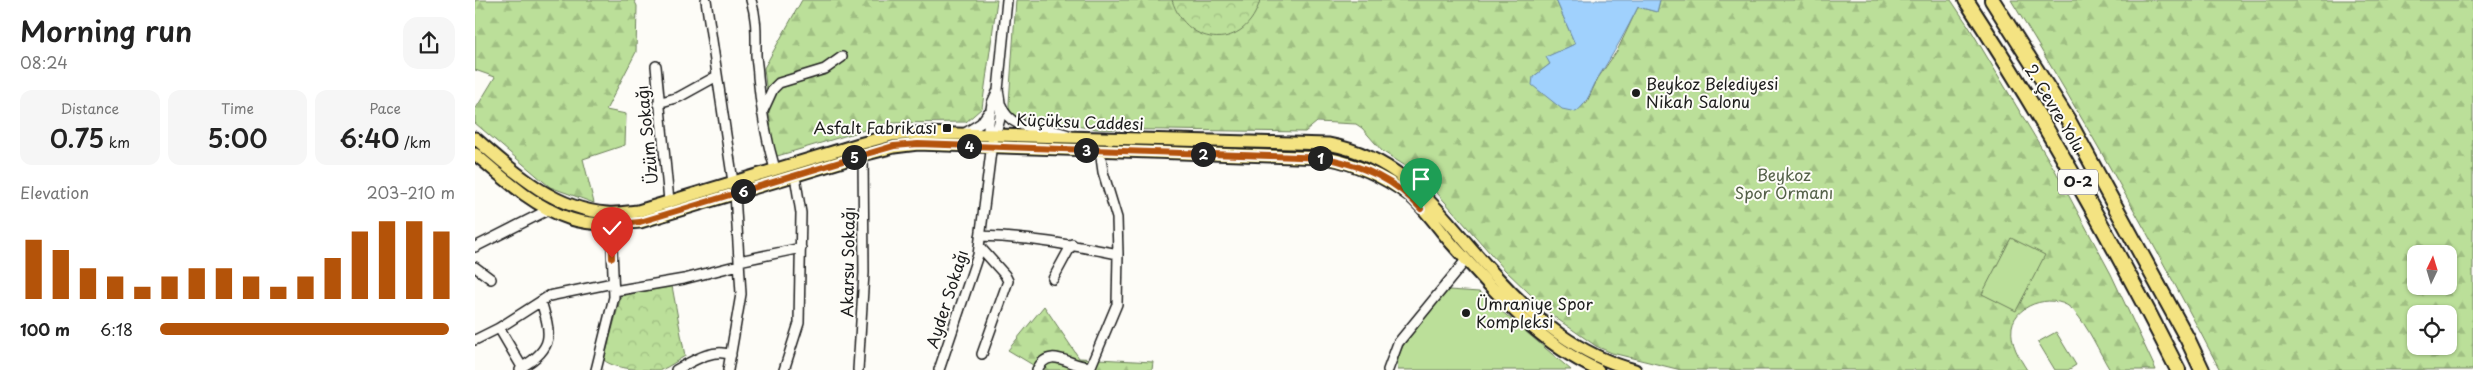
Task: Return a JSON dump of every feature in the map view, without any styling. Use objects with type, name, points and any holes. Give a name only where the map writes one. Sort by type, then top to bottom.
[{"type":"highway","name":"2. Çevre Yolu","points":[[1966,0],[2009,65],[2093,208],[2178,370]]},
{"type":"highway","name":"2. Çevre Yolu","points":[[1992,0],[2068,120],[2189,340],[2202,370]]},
{"type":"main road","name":"Küçüksu Caddesi","points":[[777,175],[791,164],[892,135],[918,132],[963,134],[992,141],[1100,150],[1148,146],[1328,144],[1344,147],[1361,152],[1386,164],[1418,188],[1426,205],[1470,256],[1497,278],[1541,320],[1577,348],[1602,367],[1635,370]]},
{"type":"main road","name":"Küçüksu Caddesi","points":[[477,148],[504,179],[550,209],[571,219],[611,219],[640,222],[734,188],[777,175],[795,176],[894,146],[932,145],[941,139],[992,141],[1076,138],[1148,146]]},
{"type":"main road","name":"Küçüksu Caddesi","points":[[477,148],[546,194],[575,208],[611,219],[669,201],[734,188]]},
{"type":"main road","points":[[791,164],[795,176]]},
{"type":"main road","points":[[550,209],[559,200]]},
{"type":"street","points":[[705,0],[734,188],[739,263],[739,311],[728,370]]},
{"type":"street","points":[[751,0],[756,15],[758,37],[755,55],[762,113],[767,144],[777,175]]},
{"type":"street","points":[[963,134],[972,130],[985,119],[996,103],[1007,0]]},
{"type":"street","points":[[762,113],[773,89],[779,83],[825,69],[842,57]]},
{"type":"street","name":"Üzüm Sokağı","points":[[655,66],[669,201]]},
{"type":"street","points":[[658,103],[679,97],[717,76]]},
{"type":"street","points":[[996,103],[1012,122],[1059,130],[1076,138]]},
{"type":"street","name":"Ayder Sokağı","points":[[939,370],[968,288],[979,246],[992,141],[988,128],[996,103]]},
{"type":"street","points":[[1037,370],[1047,360],[1055,359],[1074,369],[1087,370],[1091,366],[1117,304],[1117,218],[1103,172],[1100,150]]},
{"type":"street","name":"Akarsu Sokağı","points":[[858,370],[864,290],[863,155]]},
{"type":"street","points":[[784,370],[799,323],[801,213],[795,176]]},
{"type":"street","points":[[475,247],[550,209]]},
{"type":"street","points":[[598,370],[614,287],[611,219]]},
{"type":"street","points":[[981,236],[1013,237],[1072,244],[1118,254]]},
{"type":"street","points":[[1053,280],[1072,244]]},
{"type":"street","points":[[979,246],[1005,275],[1008,282],[982,354]]},
{"type":"street","points":[[475,340],[499,328],[549,296],[684,279],[801,248]]},
{"type":"street","points":[[1388,370],[1397,343],[1470,256]]},
{"type":"street","points":[[475,267],[491,279]]},
{"type":"street","points":[[499,328],[521,369],[536,360],[547,347],[548,335],[541,301]]},
{"type":"street","points":[[676,370],[710,355],[725,352],[731,355]]},
{"type":"green space","points":[[475,0],[634,0],[637,6],[636,52],[606,110],[626,114],[625,145],[583,159],[594,203],[550,187],[475,123],[475,110],[495,77],[475,70]]},
{"type":"green space","points":[[802,0],[997,0],[982,108],[966,122],[888,123],[774,157],[764,68]]},
{"type":"green space","name":"Beykoz Spor Ormanı","points":[[1016,0],[1556,0],[1575,44],[1547,57],[1550,64],[1533,77],[1586,104],[1598,78],[1617,51],[1638,7],[1657,12],[1660,0],[1951,0],[2056,172],[2111,274],[2156,370],[2110,370],[2089,332],[2074,311],[2067,305],[2048,301],[2039,302],[2021,311],[2015,318],[2012,327],[2014,345],[2027,370],[1681,370],[1612,353],[1596,346],[1553,316],[1505,270],[1430,185],[1415,172],[1382,151],[1362,128],[1356,124],[1317,122],[1305,132],[1096,129],[1015,117],[1009,112],[1009,103]]},
{"type":"green space","points":[[1172,0],[1260,0],[1253,17],[1243,28],[1230,35],[1217,38],[1203,35],[1190,28],[1180,16]]},
{"type":"green space","points":[[2011,0],[2473,0],[2473,370],[2220,370],[2145,229],[2093,137]]},
{"type":"green space","points":[[2011,238],[2045,255],[2016,311],[1982,294]]},
{"type":"green space","points":[[672,286],[685,356],[661,370],[623,368],[604,360],[621,296]]},
{"type":"green space","name":"Ümraniye Spor Kompleksi","points":[[1449,290],[1479,292],[1571,370],[1398,370],[1401,349],[1407,338]]},
{"type":"green space","points":[[1044,306],[1079,358],[1153,362],[1152,370],[1031,370],[1033,365],[1008,350]]},
{"type":"green space","points":[[2056,332],[2076,365],[2068,370],[2055,370],[2038,342]]},
{"type":"water","points":[[1556,0],[1660,0],[1657,12],[1638,7],[1587,100],[1576,112],[1562,109],[1532,85],[1533,77],[1550,64],[1546,57],[1575,44]]},
{"type":"place","name":"Beykoz Belediyesi Nikah Salonu","points":[[1636,93]]},
{"type":"place","name":"Asfalt Fabrikası","points":[[947,128]]},
{"type":"place","name":"Ümraniye Spor Kompleksi","points":[[1466,313]]},
{"type":"route","points":[[612,258],[611,225],[640,222],[894,146],[918,144],[1326,158],[1355,164],[1379,175],[1410,196],[1421,209]]}]
